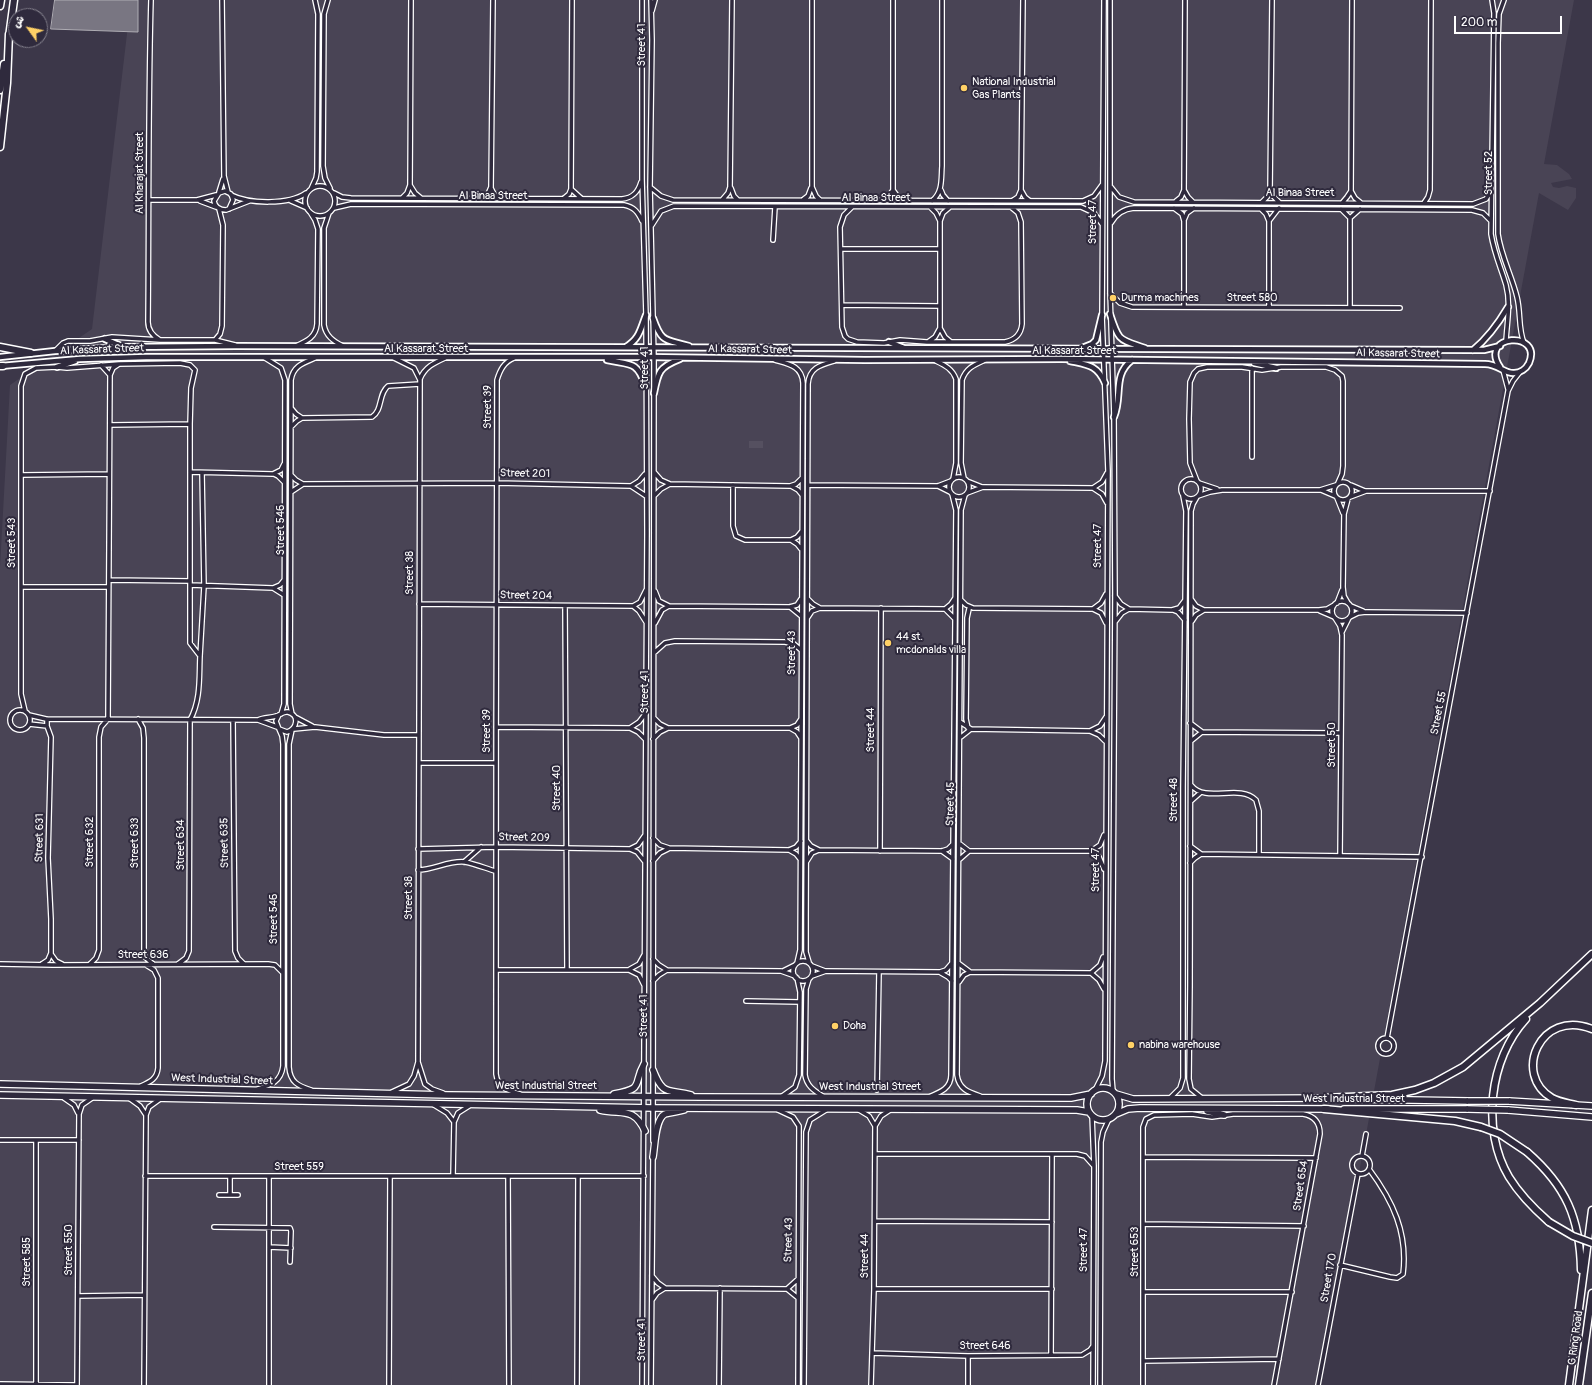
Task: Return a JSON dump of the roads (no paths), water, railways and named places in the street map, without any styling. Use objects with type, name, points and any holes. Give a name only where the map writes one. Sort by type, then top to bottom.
[{"type":"highway","points":[[0,6],[1,0]]},
{"type":"highway","points":[[0,90],[8,40]]},
{"type":"highway","points":[[0,147],[8,48]]},
{"type":"highway","points":[[0,347],[31,353]]},
{"type":"highway","points":[[1324,1098],[1392,1094],[1415,1090],[1434,1083],[1463,1067],[1540,1003],[1592,954]]},
{"type":"highway","points":[[1540,1003],[1519,1026],[1503,1054],[1494,1084],[1492,1115],[1497,1146],[1508,1176],[1526,1201],[1549,1222],[1574,1236],[1592,1243]]},
{"type":"highway","points":[[1576,1105],[1558,1101],[1542,1089],[1537,1080],[1534,1069],[1535,1055],[1542,1039],[1556,1027],[1572,1024],[1592,1029]]},
{"type":"highway","points":[[1324,1109],[1456,1122],[1481,1127],[1500,1134],[1527,1152],[1550,1176],[1563,1194],[1571,1209],[1580,1245],[1582,1288]]},
{"type":"highway","points":[[1569,1385],[1592,1210]]},
{"type":"highway","name":"G Ring Road","points":[[1579,1385],[1592,1293]]},
{"type":"main road","points":[[604,1096],[634,1088],[639,1081],[644,1064]]},
{"type":"main road","points":[[653,1070],[662,1088],[668,1091],[702,1098]]},
{"type":"main road","name":"West Industrial Street","points":[[0,1084],[448,1095],[702,1098],[1071,1098],[1093,1092]]},
{"type":"main road","points":[[1104,1088],[1115,1093],[1119,1104],[1116,1114],[1109,1119],[1098,1120],[1091,1114],[1087,1103],[1093,1092],[1104,1088]]},
{"type":"main road","name":"West Industrial Street","points":[[1115,1093],[1129,1098],[1324,1098],[1509,1101],[1592,1106]]},
{"type":"main road","name":"West Industrial Street","points":[[0,1095],[644,1108],[1077,1110],[1091,1114]]},
{"type":"main road","points":[[592,1107],[608,1111],[628,1113],[639,1120],[644,1130]]},
{"type":"main road","points":[[653,1157],[657,1125],[661,1118],[667,1114],[690,1108]]},
{"type":"main road","name":"West Industrial Street","points":[[1116,1114],[1134,1108],[1360,1108],[1508,1110],[1592,1116]]},
{"type":"main road","points":[[1191,1109],[1224,1115]]},
{"type":"street","name":"Al Kharajat Street","points":[[151,0],[148,322],[149,330],[160,340]]},
{"type":"street","points":[[311,189],[318,172],[318,14],[315,0]]},
{"type":"street","points":[[310,212],[318,216],[323,216],[334,208],[336,202],[334,193],[325,178],[323,166],[324,14],[328,0]]},
{"type":"street","points":[[401,198],[407,193],[410,186],[411,0]]},
{"type":"street","points":[[563,199],[569,194],[571,189],[572,0]]},
{"type":"street","name":"Street 41","points":[[641,0],[642,179],[646,315],[645,987],[642,1385]]},
{"type":"street","name":"Street 41","points":[[651,0],[650,187],[654,347],[653,1157],[651,1385]]},
{"type":"street","points":[[651,12],[655,0]]},
{"type":"street","points":[[722,200],[726,196],[730,187],[732,0]]},
{"type":"street","points":[[812,0],[812,187],[816,196],[821,200]]},
{"type":"street","points":[[893,0],[893,190],[901,201]]},
{"type":"street","points":[[932,201],[938,195],[940,186],[942,0]]},
{"type":"street","points":[[1012,202],[1018,197],[1021,190],[1023,0]]},
{"type":"street","name":"Street 47","points":[[1093,1092],[1099,1084],[1104,1069],[1105,991],[1104,953],[1108,471],[1102,315],[1104,0]]},
{"type":"street","name":"Street 47","points":[[1111,0],[1110,314],[1113,360],[1115,595],[1112,1079],[1115,1093]]},
{"type":"street","points":[[1424,203],[1430,190],[1431,0]]},
{"type":"street","name":"Street 52","points":[[1492,0],[1494,13],[1491,221],[1493,246],[1506,285],[1508,307],[1506,341]]},
{"type":"street","name":"Street 52","points":[[1504,0],[1499,14],[1498,43],[1498,234],[1502,254],[1518,299],[1520,331],[1524,344]]},
{"type":"street","points":[[482,199],[488,194],[491,187],[492,1]]},
{"type":"street","points":[[1175,202],[1181,197],[1184,190],[1185,1]]},
{"type":"street","points":[[1261,202],[1267,197],[1270,190],[1270,1]]},
{"type":"street","points":[[1342,203],[1351,191],[1351,1]]},
{"type":"street","points":[[223,2],[224,176],[229,193],[233,200],[229,209]]},
{"type":"street","points":[[215,340],[220,334],[222,326],[223,225],[218,208],[214,201],[224,176]]},
{"type":"street","name":"Al Binaa Street","points":[[334,193],[342,197],[351,198],[628,198],[637,191],[642,179]]},
{"type":"street","name":"Al Binaa Street","points":[[650,187],[661,196],[670,199],[1083,202],[1094,196],[1102,184]]},
{"type":"street","points":[[197,200],[218,208],[229,209],[249,201],[290,200],[307,193],[319,185],[330,188]]},
{"type":"street","name":"Al Binaa Street","points":[[1111,185],[1120,197],[1129,201],[1175,202],[1473,204],[1486,198],[1491,191]]},
{"type":"street","points":[[410,186],[415,193],[422,198]]},
{"type":"street","points":[[940,186],[943,195],[949,201]]},
{"type":"street","points":[[491,187],[494,194],[500,199]]},
{"type":"street","points":[[730,187],[734,196],[738,200]]},
{"type":"street","points":[[803,200],[808,196],[812,187]]},
{"type":"street","points":[[571,189],[582,199]]},
{"type":"street","points":[[885,201],[893,190]]},
{"type":"street","points":[[1021,190],[1025,197],[1031,202]]},
{"type":"street","points":[[1184,190],[1188,197],[1194,202]]},
{"type":"street","points":[[1270,190],[1274,197],[1280,202]]},
{"type":"street","points":[[150,200],[197,200],[222,191],[249,201]]},
{"type":"street","points":[[1351,191],[1355,198],[1361,203]]},
{"type":"street","points":[[295,346],[312,337],[317,329],[318,228],[315,220],[307,208],[305,200],[307,193]]},
{"type":"street","points":[[290,200],[307,208]]},
{"type":"street","name":"Al Binaa Street","points":[[334,208],[350,204],[624,205],[630,206],[637,212],[643,225]]},
{"type":"street","name":"Al Binaa Street","points":[[652,226],[661,211],[674,206],[1081,207],[1094,213],[1102,225]]},
{"type":"street","points":[[773,240],[775,206]]},
{"type":"street","points":[[852,207],[841,221],[842,327],[845,336],[852,341],[857,342],[889,342],[900,340],[927,342],[1005,342],[1014,340],[1022,329],[1021,222],[1018,213],[1011,207]]},
{"type":"street","points":[[930,207],[936,213],[940,221]]},
{"type":"street","points":[[950,207],[943,213],[940,221],[940,328],[944,337],[952,342]]},
{"type":"street","name":"Al Binaa Street","points":[[1110,225],[1118,214],[1128,208],[1340,208],[1472,210],[1483,213],[1491,221]]},
{"type":"street","points":[[1174,208],[1180,212],[1184,221]]},
{"type":"street","points":[[1184,307],[1184,221],[1187,213],[1194,208]]},
{"type":"street","points":[[1260,208],[1266,214],[1269,221],[1269,307]]},
{"type":"street","points":[[1269,221],[1279,208]]},
{"type":"street","points":[[1340,208],[1350,218]]},
{"type":"street","points":[[1350,308],[1350,218],[1360,209]]},
{"type":"street","points":[[328,213],[324,228],[324,325],[330,338],[344,347]]},
{"type":"street","points":[[841,249],[940,249]]},
{"type":"street","name":"Street 580","points":[[1110,293],[1120,303],[1126,306],[1400,308]]},
{"type":"street","points":[[842,305],[940,306]]},
{"type":"street","points":[[1473,350],[1484,341],[1496,327],[1508,307]]},
{"type":"street","points":[[1110,314],[1120,338],[1149,350]]},
{"type":"street","points":[[626,347],[638,336],[646,315]]},
{"type":"street","points":[[1080,349],[1092,344],[1096,340],[1102,315]]},
{"type":"street","points":[[653,318],[658,333],[664,339],[694,348]]},
{"type":"street","points":[[927,342],[935,336],[940,328]]},
{"type":"street","name":"Al Kassarat Street","points":[[55,350],[63,343],[68,341],[105,339],[114,337],[160,340],[215,340],[236,346]]},
{"type":"street","points":[[105,339],[125,347]]},
{"type":"street","points":[[1506,341],[1517,340],[1524,344],[1528,349],[1530,359],[1525,368],[1520,372]]},
{"type":"street","name":"Al Kassarat Street","points":[[0,357],[55,350],[125,347],[236,346],[1484,350],[1500,346],[1506,341]]},
{"type":"street","points":[[889,342],[905,348]]},
{"type":"street","points":[[1500,346],[1496,354],[1498,363],[1502,369]]},
{"type":"street","name":"Al Kassarat Street","points":[[1,366],[80,359],[146,357],[646,357],[774,360],[1061,359],[1494,364],[1508,373],[1520,372]]},
{"type":"street","points":[[597,357],[635,366],[642,375],[646,385]]},
{"type":"street","name":"Street 546","points":[[265,358],[278,365],[285,376],[284,704],[280,714]]},
{"type":"street","name":"Street 546","points":[[292,714],[290,704],[291,380],[293,372],[299,365],[315,358]]},
{"type":"street","points":[[394,358],[414,368],[420,382]]},
{"type":"street","points":[[420,382],[425,370],[429,366],[445,358]]},
{"type":"street","name":"Street 39","points":[[516,358],[506,363],[497,380],[495,871],[497,1080],[502,1087],[525,1096]]},
{"type":"street","points":[[654,393],[657,377],[662,368],[669,363],[682,358]]},
{"type":"street","points":[[57,367],[80,359]]},
{"type":"street","points":[[966,494],[969,486],[961,463],[962,380],[966,371],[970,367],[986,359]]},
{"type":"street","points":[[1061,359],[1095,368],[1100,372],[1105,383]]},
{"type":"street","name":"Street 43","points":[[774,360],[796,367],[802,379],[801,860],[800,950],[796,964]]},
{"type":"street","name":"Street 43","points":[[810,964],[806,952],[808,380],[814,369],[822,364],[836,360]]},
{"type":"street","points":[[933,360],[949,368],[955,375],[956,380],[956,464],[949,488],[951,493]]},
{"type":"street","points":[[1114,417],[1119,399],[1120,373],[1123,367],[1133,360]]},
{"type":"street","points":[[1246,361],[1276,368]]},
{"type":"street","name":"Al Kassarat Street","points":[[25,374],[36,368],[72,368],[119,364],[184,363],[193,367],[194,372],[191,388],[190,424]]},
{"type":"street","points":[[108,719],[110,374],[113,368],[119,364]]},
{"type":"street","points":[[100,365],[110,374]]},
{"type":"street","points":[[1197,496],[1201,489],[1191,468],[1190,456],[1190,382],[1194,373],[1202,367],[1242,367],[1266,370],[1276,368],[1326,367],[1336,370],[1342,376],[1344,386],[1343,466],[1342,474],[1334,490],[1344,514]]},
{"type":"street","points":[[1252,368],[1252,457]]},
{"type":"street","name":"Street 55","points":[[1502,369],[1507,380],[1508,391]]},
{"type":"street","name":"Street 55","points":[[1387,1038],[1508,391],[1512,381],[1520,372]]},
{"type":"street","name":"Street 543","points":[[25,374],[21,386],[22,474],[20,694],[25,712]]},
{"type":"street","points":[[291,427],[296,421],[302,418],[372,417],[376,414],[383,391],[388,386],[420,382]]},
{"type":"street","name":"Street 38","points":[[389,1093],[409,1084],[414,1076],[418,1062],[418,637],[420,604],[420,382]]},
{"type":"street","points":[[291,408],[302,418]]},
{"type":"street","points":[[110,425],[190,424],[190,643],[200,656]]},
{"type":"street","points":[[273,474],[281,470],[285,463]]},
{"type":"street","points":[[1093,488],[1102,482],[1108,471]]},
{"type":"street","points":[[190,472],[273,474],[278,476],[285,483]]},
{"type":"street","points":[[190,720],[195,711],[198,697],[204,586],[202,472]]},
{"type":"street","points":[[654,472],[662,480],[670,484],[790,486],[798,490],[802,495]]},
{"type":"street","points":[[646,473],[639,481],[631,486],[646,496]]},
{"type":"street","points":[[22,474],[109,474]]},
{"type":"street","points":[[291,475],[303,484]]},
{"type":"street","points":[[790,486],[798,482],[802,477]]},
{"type":"street","points":[[808,485],[938,486],[958,477],[983,487],[1093,488],[1102,494],[1108,504]]},
{"type":"street","points":[[1222,490],[1190,479],[1183,483],[1181,489],[1183,496],[1190,499],[1210,492],[1222,490],[1320,490],[1345,481],[1366,491],[1490,491]]},
{"type":"street","name":"Street 201","points":[[420,483],[497,482],[631,486]]},
{"type":"street","points":[[291,493],[296,487],[303,484],[420,483]]},
{"type":"street","points":[[654,496],[661,489],[670,484]]},
{"type":"street","points":[[732,485],[732,526],[736,536],[745,540],[791,540],[797,537],[802,531]]},
{"type":"street","points":[[1349,618],[1352,612],[1350,605],[1344,596],[1343,588],[1344,514],[1352,490],[1351,485]]},
{"type":"street","points":[[938,486],[958,497],[983,487]]},
{"type":"street","points":[[1320,490],[1342,500],[1366,491]]},
{"type":"street","name":"Street 45","points":[[926,1098],[943,1091],[947,1088],[951,1080],[956,510],[951,493]]},
{"type":"street","name":"Street 45","points":[[966,494],[961,510],[958,1080],[959,1084],[967,1091],[985,1098]]},
{"type":"street","name":"Street 48","points":[[1168,1098],[1180,1088],[1183,1078],[1183,787],[1186,511],[1183,496]]},
{"type":"street","name":"Street 48","points":[[1197,496],[1191,511],[1189,1079],[1191,1088],[1203,1098]]},
{"type":"street","points":[[791,540],[802,549]]},
{"type":"street","points":[[108,580],[190,583],[204,586],[273,588],[280,591],[284,596]]},
{"type":"street","points":[[273,588],[280,585],[284,580]]},
{"type":"street","points":[[21,587],[108,587]]},
{"type":"street","points":[[1335,617],[1332,613],[1343,588]]},
{"type":"street","points":[[646,590],[640,602],[633,606],[639,611],[646,622]]},
{"type":"street","points":[[654,590],[659,601],[669,606],[790,608],[796,605],[801,599]]},
{"type":"street","points":[[1093,609],[1101,603],[1107,591]]},
{"type":"street","points":[[1115,595],[1121,604],[1129,609],[1172,610],[1178,612],[1186,620]]},
{"type":"street","points":[[808,597],[813,604],[820,608]]},
{"type":"street","points":[[945,609],[955,598]]},
{"type":"street","points":[[1191,598],[1196,606],[1204,610],[1319,610],[1327,609],[1343,601],[1366,612]]},
{"type":"street","points":[[1172,610],[1179,608],[1186,599]]},
{"type":"street","points":[[961,600],[971,609],[1093,609],[1100,613],[1107,624]]},
{"type":"street","name":"Street 204","points":[[420,604],[633,606]]},
{"type":"street","name":"Street 40","points":[[565,606],[567,970]]},
{"type":"street","points":[[654,625],[659,614],[669,606]]},
{"type":"street","points":[[790,608],[801,616]]},
{"type":"street","points":[[808,618],[812,611],[820,608],[945,609],[955,618]]},
{"type":"street","name":"Street 44","points":[[880,851],[881,608]]},
{"type":"street","points":[[961,619],[971,609]]},
{"type":"street","points":[[969,729],[966,718],[967,618],[971,609]]},
{"type":"street","points":[[1115,622],[1119,616],[1129,609]]},
{"type":"street","points":[[1191,622],[1196,615],[1204,610]]},
{"type":"street","points":[[1319,610],[1341,621],[1358,613],[1366,612],[1467,612]]},
{"type":"street","name":"Street 50","points":[[1335,617],[1340,626],[1342,635],[1340,856]]},
{"type":"street","name":"Street 50","points":[[1342,635],[1349,618]]},
{"type":"street","points":[[654,653],[661,645],[675,641],[785,642],[794,644],[801,650]]},
{"type":"street","points":[[29,715],[29,724],[25,729],[19,730],[14,728],[11,723],[11,718],[14,713],[19,710],[29,715],[47,719],[258,720],[288,712],[315,727]]},
{"type":"street","points":[[279,729],[276,721],[280,714]]},
{"type":"street","points":[[630,728],[639,722],[645,714]]},
{"type":"street","points":[[293,729],[296,722],[295,717]]},
{"type":"street","points":[[1090,731],[1100,726],[1106,717]]},
{"type":"street","points":[[654,718],[660,724],[668,728],[790,728],[797,724],[801,719]]},
{"type":"street","name":"Street 631","points":[[47,719],[47,726],[51,737],[48,858],[51,952]]},
{"type":"street","name":"Street 632","points":[[90,964],[96,958],[99,950],[99,736],[101,727],[108,719]]},
{"type":"street","name":"Street 633","points":[[138,719],[143,728],[144,738],[144,953],[148,960],[154,964]]},
{"type":"street","name":"Street 634","points":[[178,964],[186,958],[189,948],[190,720]]},
{"type":"street","name":"Street 635","points":[[233,720],[235,951],[238,958],[244,964]]},
{"type":"street","points":[[258,720],[284,732],[293,729],[315,727],[384,735],[419,735]]},
{"type":"street","points":[[960,722],[969,729],[1090,731],[1099,735],[1106,742]]},
{"type":"street","points":[[1190,723],[1202,732],[1341,733]]},
{"type":"street","points":[[29,724],[47,726]]},
{"type":"street","points":[[496,727],[630,728],[638,732],[645,740]]},
{"type":"street","points":[[654,739],[668,728]]},
{"type":"street","points":[[790,728],[797,732],[801,738]]},
{"type":"street","name":"Street 546","points":[[251,1090],[274,1083],[278,1080],[282,1071],[283,744],[279,729]]},
{"type":"street","name":"Street 546","points":[[293,729],[289,744],[289,1072],[290,1077],[297,1084],[318,1092]]},
{"type":"street","points":[[961,737],[969,729]]},
{"type":"street","points":[[1190,741],[1202,732]]},
{"type":"street","points":[[419,763],[496,763]]},
{"type":"street","name":"Street 48","points":[[1190,801],[1200,793],[1191,785]]},
{"type":"street","points":[[1200,793],[1247,794],[1256,800],[1259,811],[1259,855]]},
{"type":"street","points":[[960,844],[969,851],[1091,851],[1100,845],[1105,832]]},
{"type":"street","points":[[630,849],[638,845],[645,834]]},
{"type":"street","points":[[653,838],[660,845],[670,848],[789,850],[796,847],[801,841]]},
{"type":"street","points":[[807,840],[811,846],[819,850],[942,851],[948,849],[953,844]]},
{"type":"street","name":"Street 209","points":[[418,849],[496,846],[630,849]]},
{"type":"street","points":[[1190,846],[1200,854],[1422,857]]},
{"type":"street","points":[[464,862],[482,847]]},
{"type":"street","points":[[653,862],[660,853],[670,848]]},
{"type":"street","points":[[630,849],[637,852],[645,862]]},
{"type":"street","points":[[789,850],[796,854],[801,860]]},
{"type":"street","points":[[806,863],[810,856],[819,850]]},
{"type":"street","points":[[942,851],[953,860]]},
{"type":"street","points":[[959,860],[969,851]]},
{"type":"street","points":[[1091,851],[1099,857],[1105,871]]},
{"type":"street","points":[[1190,863],[1200,854]]},
{"type":"street","points":[[418,870],[427,870],[442,865],[464,862],[495,871]]},
{"type":"street","points":[[40,964],[48,960],[51,952]]},
{"type":"street","points":[[51,952],[56,961],[65,965]]},
{"type":"street","points":[[628,970],[639,964],[645,953]]},
{"type":"street","points":[[1091,974],[1100,965],[1104,953]]},
{"type":"street","points":[[653,959],[659,966],[667,970],[781,971],[804,981],[826,971],[940,972],[946,970],[952,963]]},
{"type":"street","points":[[781,971],[803,961],[826,971]]},
{"type":"street","points":[[958,963],[970,972]]},
{"type":"street","name":"Street 636","points":[[0,964],[272,964],[278,967],[283,973]]},
{"type":"street","points":[[137,1087],[153,1080],[158,1073],[158,978],[154,970],[145,964]]},
{"type":"street","points":[[780,1098],[795,1087],[799,1079],[800,988],[793,972],[796,964]]},
{"type":"street","points":[[810,964],[813,970],[806,989],[805,1075],[811,1088],[825,1097]]},
{"type":"street","points":[[497,970],[628,970],[639,975],[645,987]]},
{"type":"street","points":[[653,982],[659,975],[667,970]]},
{"type":"street","points":[[877,1090],[879,972]]},
{"type":"street","points":[[940,972],[948,977],[952,982]]},
{"type":"street","points":[[958,982],[964,975],[970,972],[1091,974],[1099,980],[1105,991]]},
{"type":"street","points":[[746,1002],[800,1002]]},
{"type":"street","name":"Street 55","points":[[1383,1038],[1387,1038],[1393,1041],[1394,1048],[1390,1054],[1383,1054],[1378,1050],[1378,1043],[1383,1038]]},
{"type":"street","name":"Street 38","points":[[418,1062],[421,1067],[421,1076],[425,1084],[432,1089],[448,1095]]},
{"type":"street","points":[[60,1096],[70,1101],[79,1114]]},
{"type":"street","points":[[79,1114],[82,1105],[93,1097]]},
{"type":"street","points":[[127,1098],[140,1106],[146,1115]]},
{"type":"street","points":[[144,1385],[146,1115],[149,1107],[160,1099]]},
{"type":"street","points":[[433,1104],[443,1109],[454,1122]]},
{"type":"street","points":[[453,1176],[454,1122],[462,1110],[470,1105]]},
{"type":"street","points":[[856,1109],[869,1116],[875,1126],[881,1116],[894,1108]]},
{"type":"street","name":"Street 43","points":[[775,1109],[794,1116],[799,1126],[798,1385]]},
{"type":"street","name":"Street 43","points":[[804,1385],[806,1132],[810,1120],[827,1109]]},
{"type":"street","name":"Street 550","points":[[77,1385],[79,1114]]},
{"type":"street","name":"Street 47","points":[[1091,1114],[1094,1166],[1093,1385]]},
{"type":"street","name":"Street 653","points":[[1143,1385],[1143,1126],[1146,1119],[1154,1115],[1192,1114],[1212,1117],[1224,1115]]},
{"type":"street","points":[[1224,1115],[1304,1114],[1312,1116],[1318,1122],[1320,1134],[1316,1158]]},
{"type":"street","name":"Street 47","points":[[1100,1385],[1101,1142],[1103,1132],[1109,1119]]},
{"type":"street","name":"Street 44","points":[[871,1385],[874,1289],[875,1126]]},
{"type":"street","points":[[1340,1265],[1397,1278],[1403,1274],[1404,1247],[1399,1223],[1389,1199],[1369,1169],[1370,1164],[1368,1160],[1362,1156],[1366,1134]]},
{"type":"street","points":[[0,1140],[79,1140]]},
{"type":"street","name":"Street 585","points":[[36,1140],[36,1384]]},
{"type":"street","points":[[875,1154],[1082,1155],[1088,1158],[1094,1166]]},
{"type":"street","points":[[1051,1355],[1052,1154]]},
{"type":"street","name":"Street 170","points":[[1318,1385],[1358,1174],[1353,1169],[1353,1161],[1362,1156]]},
{"type":"street","name":"Street 654","points":[[1143,1157],[1316,1158],[1274,1385]]},
{"type":"street","points":[[1358,1174],[1365,1173],[1369,1169]]},
{"type":"street","name":"Street 559","points":[[145,1176],[644,1176]]},
{"type":"street","points":[[230,1176],[230,1195]]},
{"type":"street","points":[[269,1176],[269,1385]]},
{"type":"street","points":[[388,1385],[390,1176]]},
{"type":"street","points":[[508,1176],[509,1385]]},
{"type":"street","points":[[576,1385],[578,1176]]},
{"type":"street","points":[[219,1195],[238,1195]]},
{"type":"street","points":[[874,1221],[1052,1222]]},
{"type":"street","points":[[1144,1224],[1304,1226]]},
{"type":"street","points":[[214,1227],[290,1228],[292,1232],[290,1262]]},
{"type":"street","points":[[269,1247],[291,1248]]},
{"type":"street","points":[[652,1276],[665,1288]]},
{"type":"street","points":[[787,1289],[798,1279]]},
{"type":"street","points":[[652,1301],[657,1293],[665,1288],[787,1289],[798,1298]]},
{"type":"street","points":[[719,1385],[720,1288]]},
{"type":"street","points":[[874,1289],[1052,1289]]},
{"type":"street","points":[[1144,1292],[1292,1292]]},
{"type":"street","points":[[78,1296],[144,1295]]},
{"type":"street","name":"Street 646","points":[[872,1353],[968,1356],[1082,1355],[1090,1350],[1093,1345]]},
{"type":"street","points":[[968,1356],[968,1385]]},
{"type":"street","points":[[1143,1361],[1279,1359]]},
{"type":"street","points":[[0,1384],[77,1385]]},
{"type":"place","name":"National Industrial Gas Plants","points":[[964,88]]},
{"type":"place","name":"Durma machines","points":[[1113,298]]},
{"type":"place","name":"44 st. mcdonalds villa","points":[[888,643]]},
{"type":"place","name":"Doha","points":[[835,1026]]},
{"type":"place","name":"nabina warehouse","points":[[1131,1045]]}]
